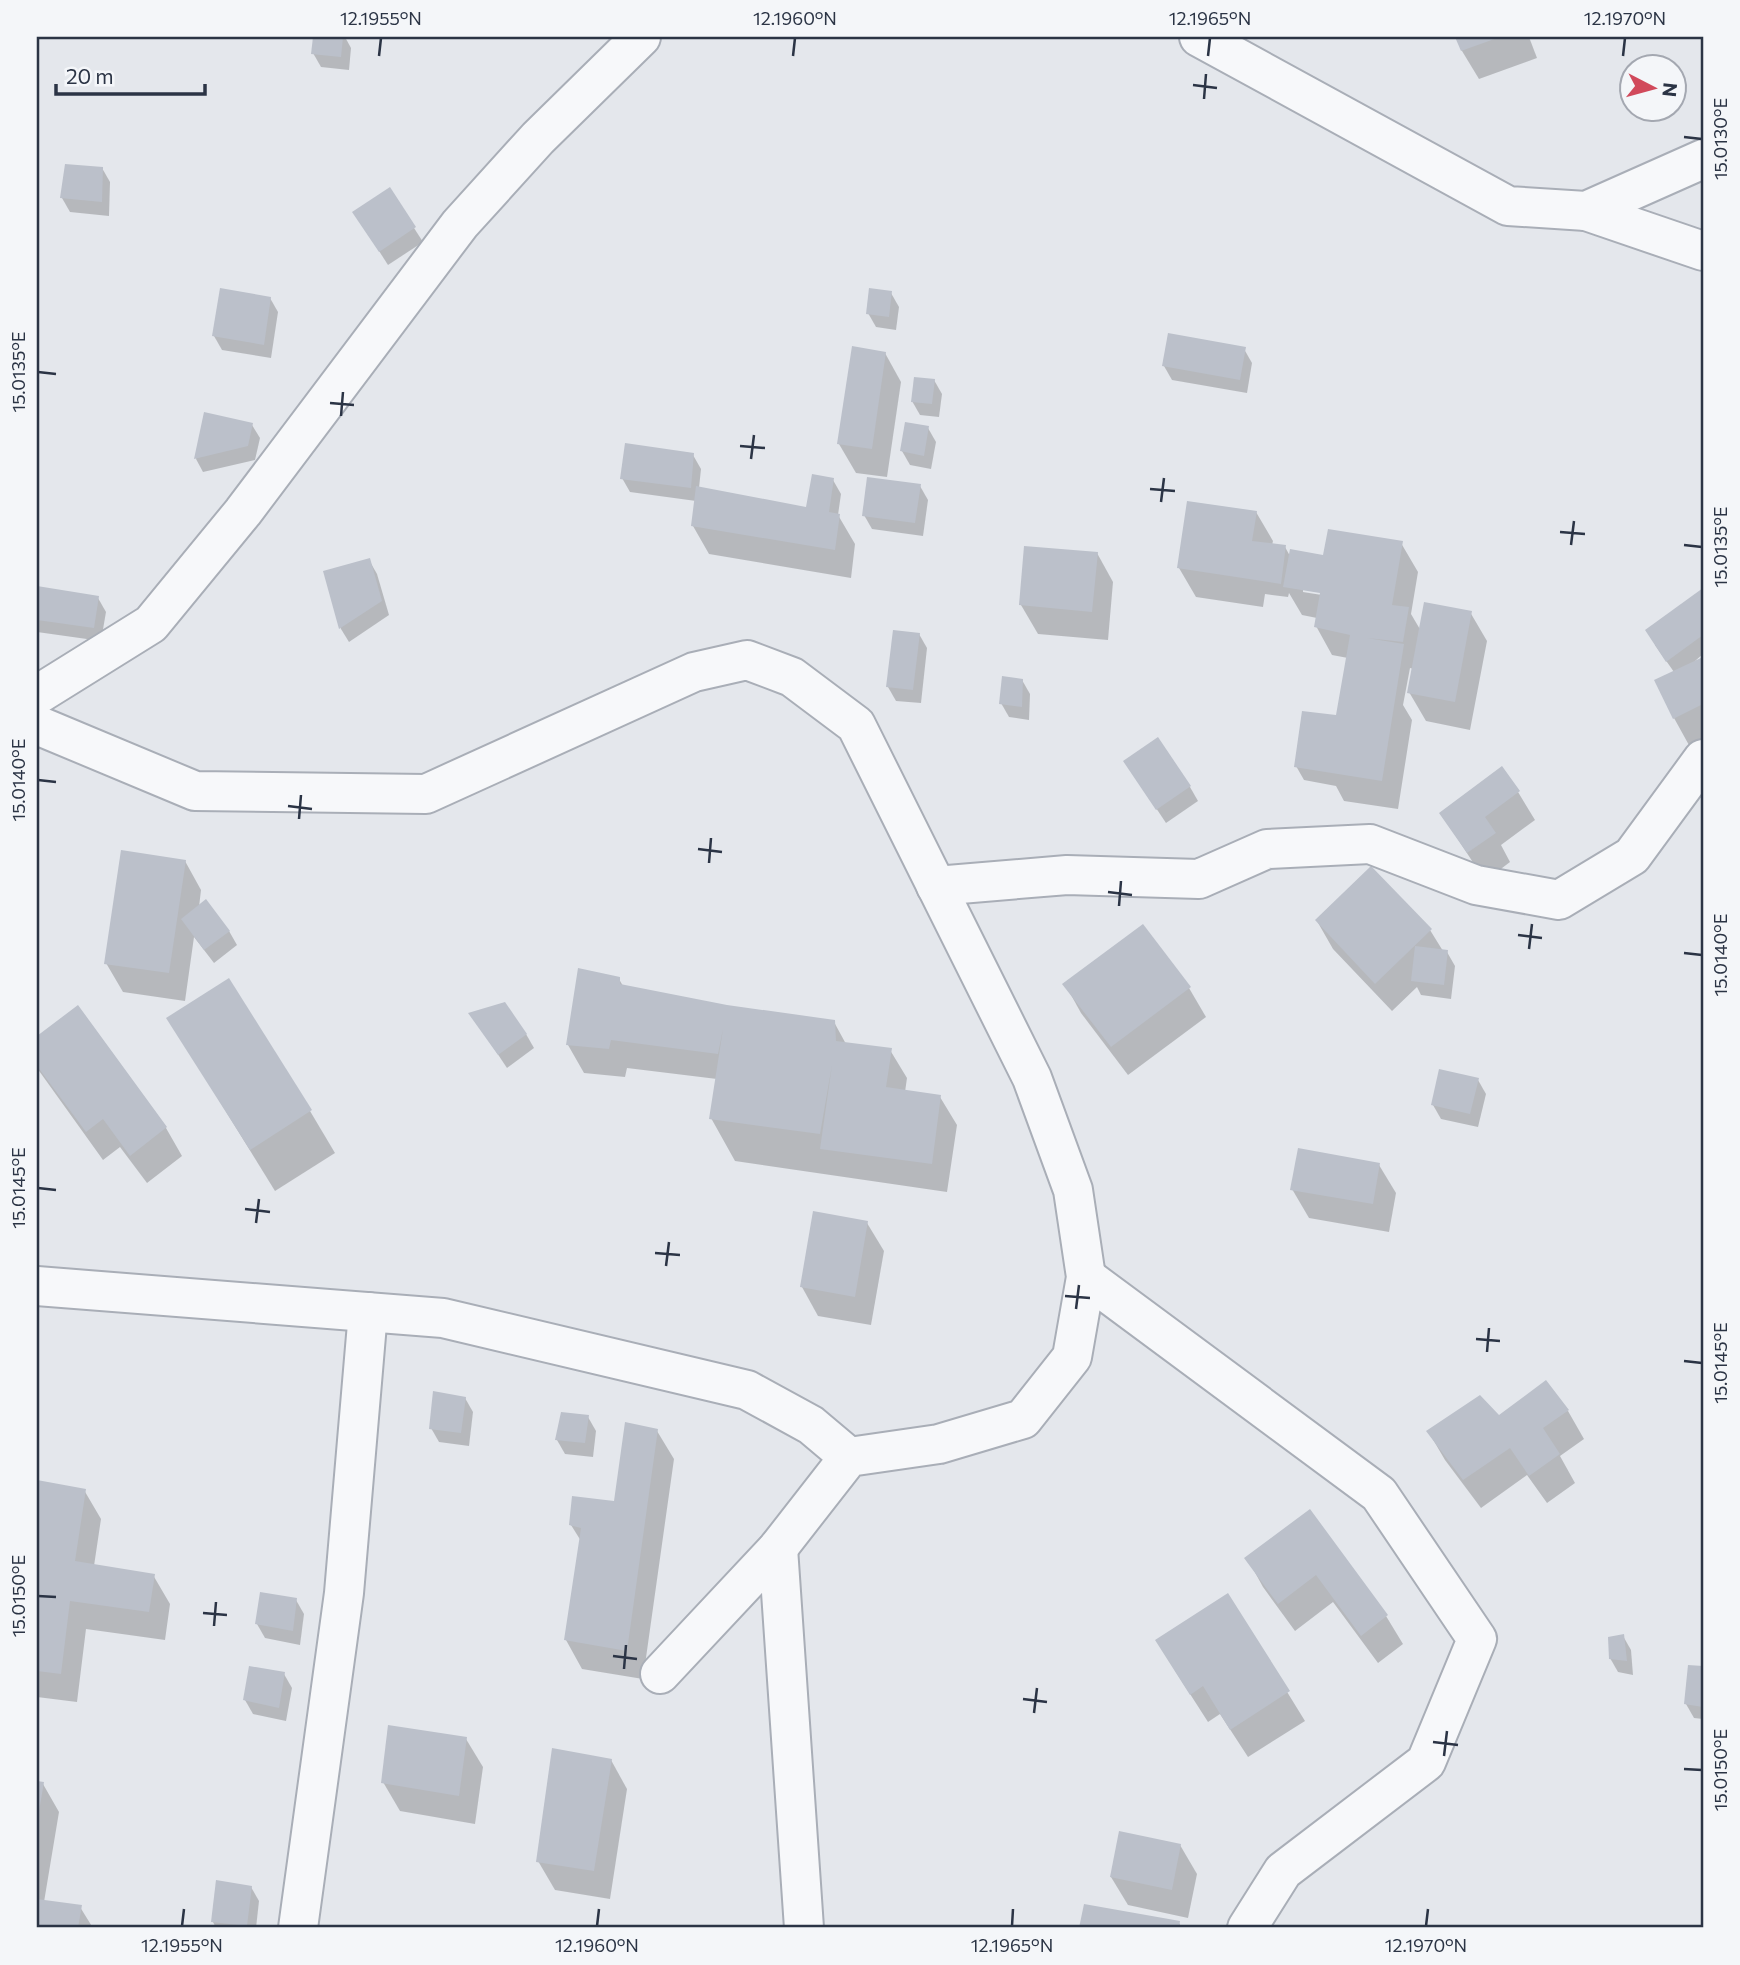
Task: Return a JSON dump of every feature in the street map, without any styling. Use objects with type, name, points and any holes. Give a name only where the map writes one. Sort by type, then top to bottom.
[{"type":"street","points":[[37,695],[151,624],[243,512],[460,224],[538,138],[641,37]]},
{"type":"street","points":[[1199,37],[1508,206],[1586,211],[1703,251]]},
{"type":"street","points":[[1586,211],[1703,159]]},
{"type":"street","points":[[37,725],[195,791],[426,794],[694,672],[747,660],[792,677],[856,725],[1032,1078],[1073,1190],[1086,1277],[1072,1357],[1023,1419],[939,1444],[849,1457],[778,1548],[660,1674]]},
{"type":"street","points":[[936,886],[1067,875],[1199,879],[1267,849],[1370,844],[1476,885],[1559,900],[1632,856],[1703,759]]},
{"type":"street","points":[[1086,1277],[1379,1494],[1477,1639],[1426,1762],[1283,1871],[1247,1928]]},
{"type":"street","points":[[37,1286],[443,1318],[747,1390],[811,1425],[849,1457]]},
{"type":"street","points":[[298,1928],[344,1593],[368,1312]]},
{"type":"street","points":[[778,1548],[804,1928]]},
{"type":"building","points":[[313,37],[343,37],[341,57],[311,54]]},
{"type":"building","points":[[1455,37],[1500,37],[1461,51]]},
{"type":"building","points":[[65,164],[103,167],[102,202],[60,198]]},
{"type":"building","points":[[390,187],[416,227],[379,252],[352,212]]},
{"type":"building","points":[[220,288],[271,297],[264,345],[212,336]]},
{"type":"building","points":[[869,288],[892,291],[889,317],[866,314]]},
{"type":"building","points":[[1168,333],[1246,347],[1240,380],[1162,366]]},
{"type":"building","points":[[852,346],[886,352],[872,449],[837,444]]},
{"type":"building","points":[[914,377],[935,379],[932,404],[911,402]]},
{"type":"building","points":[[204,412],[253,423],[248,446],[194,459]]},
{"type":"building","points":[[905,422],[929,426],[924,456],[900,451]]},
{"type":"building","points":[[625,443],[694,453],[691,488],[620,479]]},
{"type":"building","points":[[812,474],[834,478],[829,512],[840,514],[835,550],[691,526],[696,486],[806,507]]},
{"type":"building","points":[[867,477],[921,484],[915,523],[862,516]]},
{"type":"building","points":[[1187,501],[1257,511],[1252,541],[1286,545],[1281,584],[1177,568]]},
{"type":"building","points":[[1328,529],[1403,541],[1392,605],[1409,607],[1403,642],[1367,638],[1404,644],[1382,781],[1294,767],[1302,711],[1336,715],[1350,635],[1314,627],[1320,593],[1283,587],[1290,549],[1323,555]]},
{"type":"building","points":[[1024,546],[1098,552],[1092,612],[1019,605]]},
{"type":"building","points":[[370,558],[382,601],[339,629],[323,571]]},
{"type":"building","points":[[37,586],[99,596],[94,628],[37,620]]},
{"type":"building","points":[[1703,588],[1703,635],[1666,662],[1645,630]]},
{"type":"building","points":[[1424,602],[1472,611],[1455,702],[1407,693]]},
{"type":"building","points":[[893,630],[920,633],[913,690],[886,687]]},
{"type":"building","points":[[1703,657],[1703,704],[1673,719],[1654,680]]},
{"type":"building","points":[[1002,676],[1023,679],[1022,707],[999,704]]},
{"type":"building","points":[[1158,737],[1191,786],[1156,810],[1123,761]]},
{"type":"building","points":[[1502,766],[1520,791],[1485,817],[1496,833],[1467,853],[1439,813]]},
{"type":"building","points":[[121,850],[186,860],[169,973],[104,964]]},
{"type":"building","points":[[1371,866],[1432,929],[1375,984],[1315,920]]},
{"type":"building","points":[[206,899],[230,931],[204,950],[181,919]]},
{"type":"building","points":[[1143,924],[1191,987],[1111,1047],[1062,984]]},
{"type":"building","points":[[1415,946],[1448,950],[1444,985],[1411,981]]},
{"type":"building","points":[[578,968],[620,977],[620,984],[727,1005],[835,1020],[836,1041],[892,1048],[886,1087],[941,1095],[932,1164],[820,1149],[832,1065],[820,1134],[709,1119],[723,1029],[718,1054],[611,1040],[609,1049],[566,1045]]},
{"type":"building","points":[[229,978],[312,1110],[250,1150],[166,1018]]},
{"type":"building","points":[[505,1002],[527,1034],[498,1055],[468,1013]]},
{"type":"building","points":[[78,1005],[167,1127],[130,1156],[103,1119],[86,1132],[37,1066],[37,1036]]},
{"type":"building","points":[[1439,1069],[1479,1078],[1470,1114],[1431,1105]]},
{"type":"building","points":[[1298,1148],[1380,1163],[1373,1204],[1290,1190]]},
{"type":"building","points":[[813,1211],[868,1221],[855,1297],[800,1287]]},
{"type":"building","points":[[1546,1380],[1569,1410],[1543,1428],[1560,1454],[1529,1476],[1510,1448],[1463,1480],[1426,1431],[1480,1395],[1499,1415]]},
{"type":"building","points":[[433,1391],[466,1397],[461,1433],[429,1429]]},
{"type":"building","points":[[561,1412],[589,1415],[585,1443],[555,1440]]},
{"type":"building","points":[[625,1422],[658,1429],[627,1651],[564,1640],[581,1528],[569,1525],[572,1496],[614,1501]]},
{"type":"building","points":[[37,1480],[86,1489],[75,1561],[155,1574],[149,1612],[70,1601],[61,1674],[37,1671]]},
{"type":"building","points":[[1310,1509],[1388,1615],[1361,1636],[1316,1575],[1278,1604],[1244,1558]]},
{"type":"building","points":[[260,1592],[297,1598],[293,1631],[255,1624]]},
{"type":"building","points":[[1228,1593],[1290,1691],[1230,1730],[1203,1686],[1190,1695],[1155,1640]]},
{"type":"building","points":[[1624,1634],[1627,1661],[1609,1659],[1608,1637]]},
{"type":"building","points":[[1688,1665],[1703,1666],[1703,1707],[1684,1704]]},
{"type":"building","points":[[249,1666],[285,1672],[279,1708],[243,1700]]},
{"type":"building","points":[[388,1725],[467,1737],[459,1796],[381,1783]]},
{"type":"building","points":[[552,1748],[612,1759],[594,1871],[536,1862]]},
{"type":"building","points":[[37,1781],[44,1782],[38,1817],[37,1817]]},
{"type":"building","points":[[1119,1831],[1181,1844],[1172,1890],[1110,1877]]},
{"type":"building","points":[[216,1880],[252,1886],[247,1926],[211,1922]]},
{"type":"building","points":[[37,1899],[82,1905],[78,1928],[37,1928]]},
{"type":"building","points":[[1084,1904],[1180,1921],[1179,1928],[1079,1928]]}]
